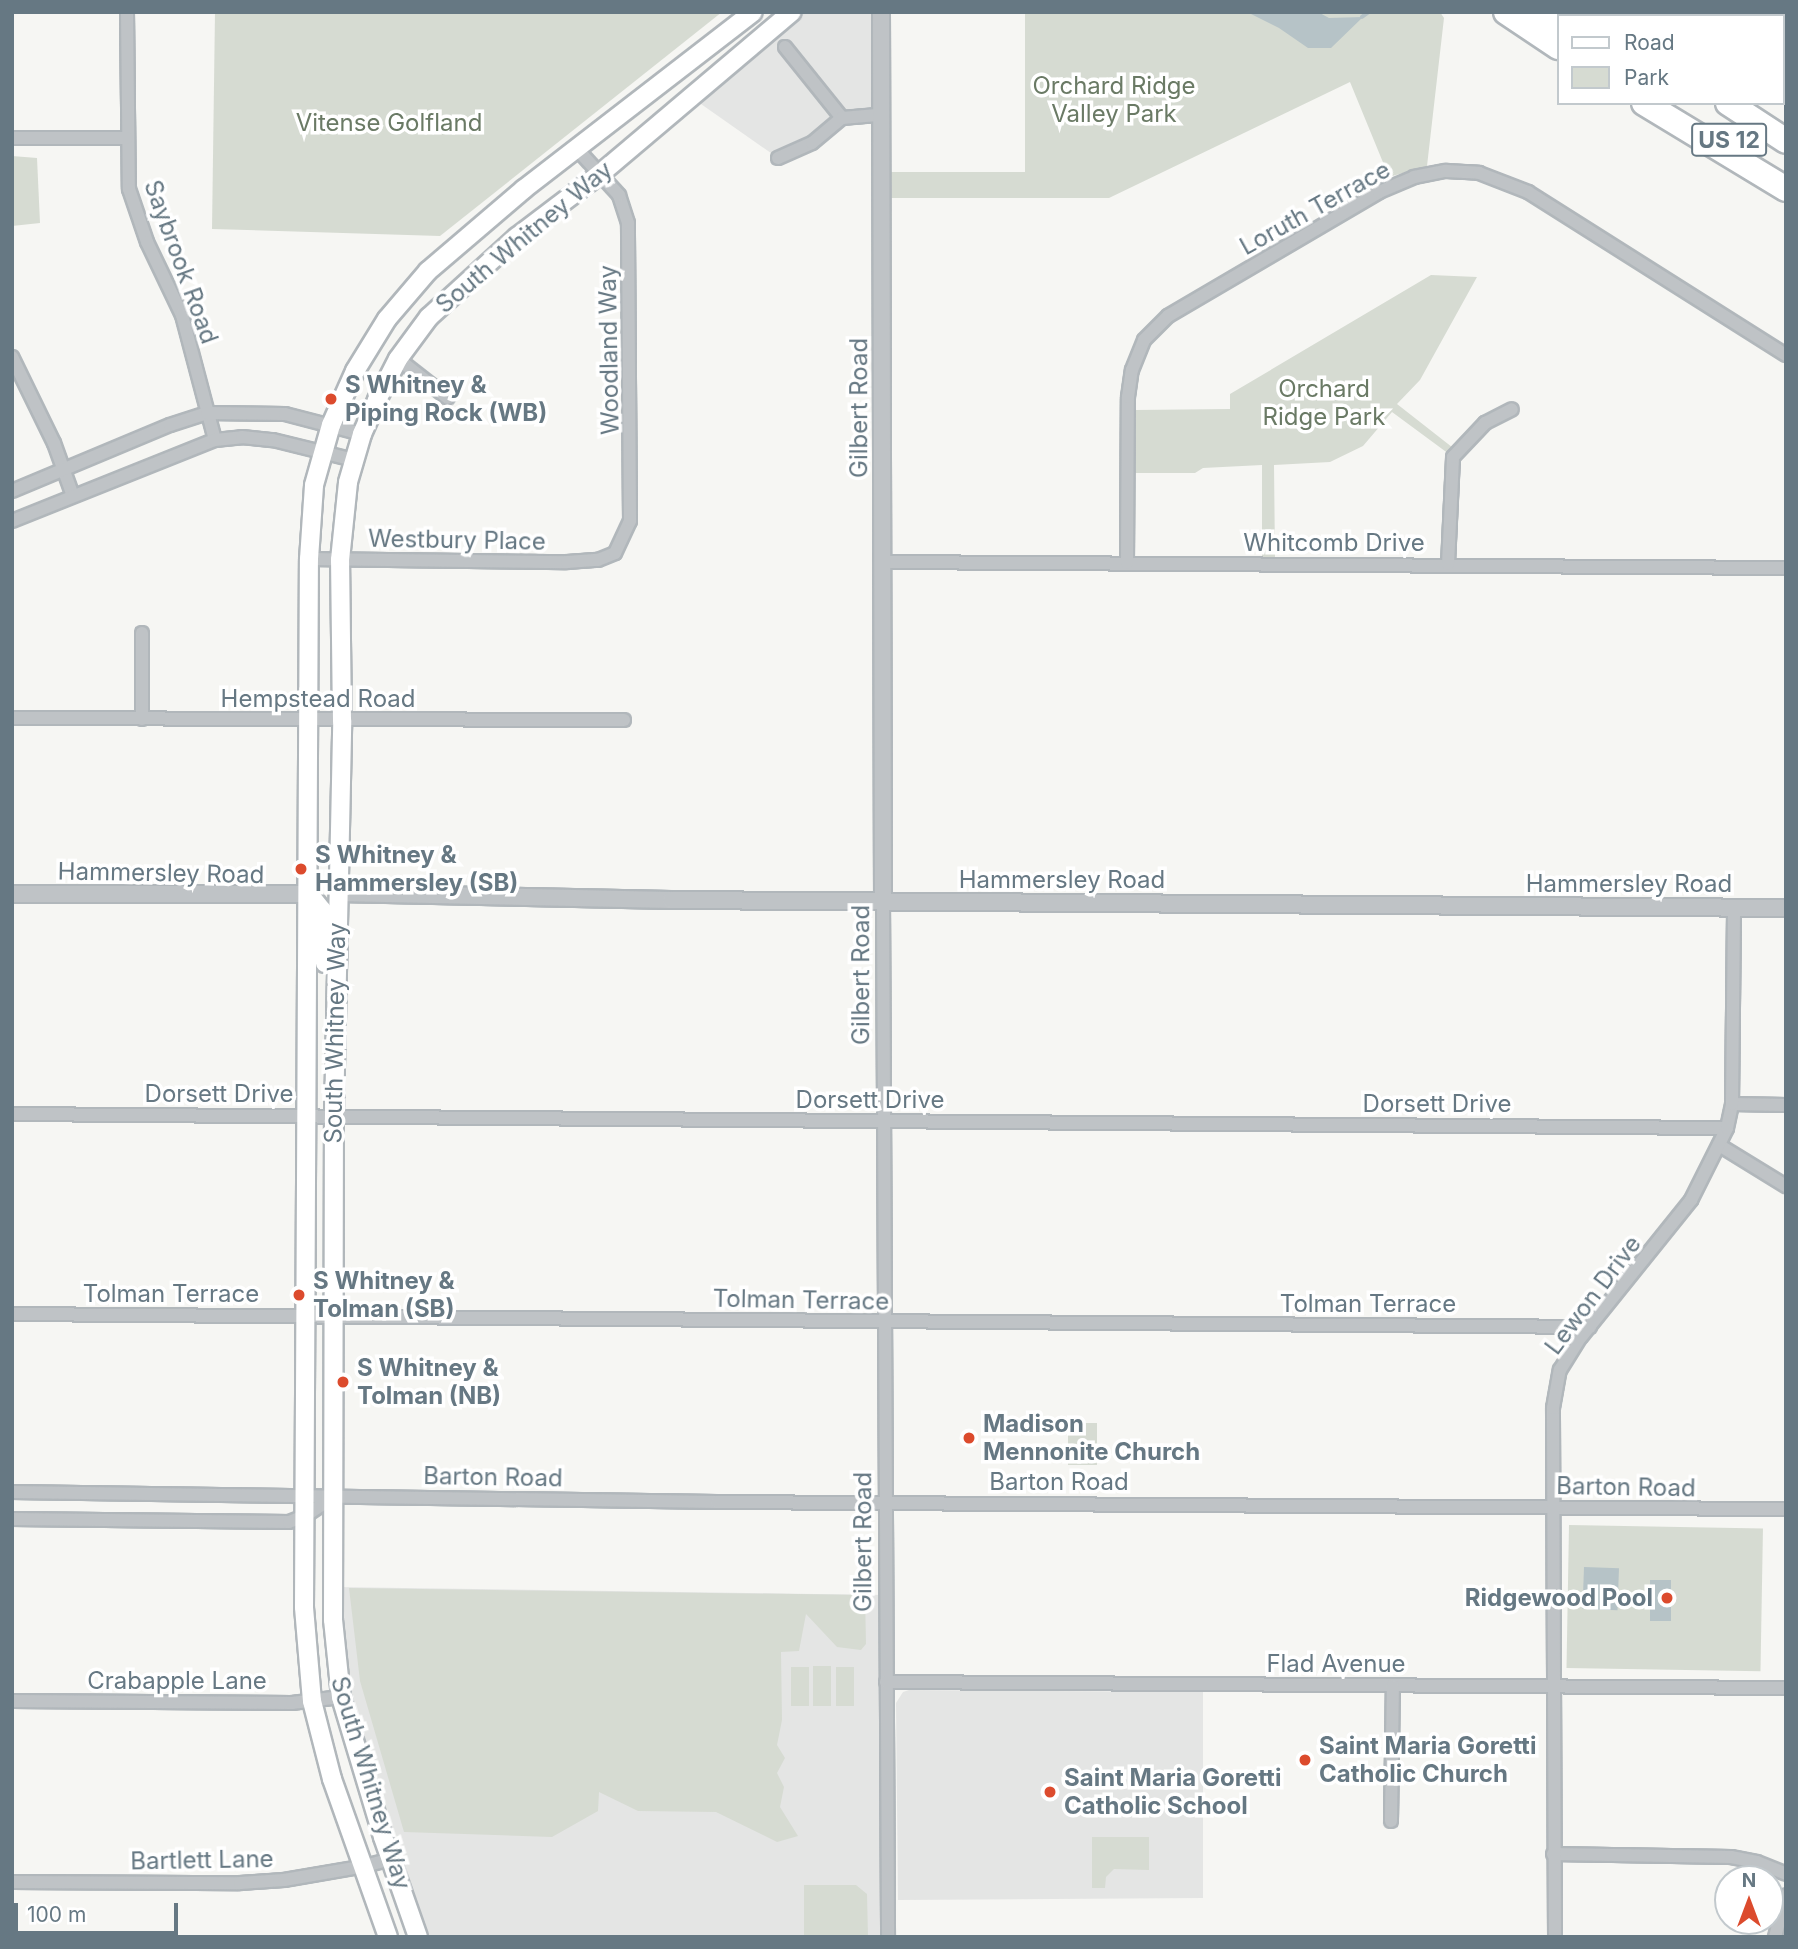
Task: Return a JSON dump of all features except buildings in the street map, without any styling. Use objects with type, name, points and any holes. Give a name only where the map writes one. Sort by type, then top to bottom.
[{"type":"highway","points":[[1506,12],[1556,46]]},
{"type":"highway","points":[[1537,12],[1556,25]]},
{"type":"highway","points":[[1647,105],[1786,189]]},
{"type":"highway","name":"US 12","points":[[1676,105],[1786,177]]},
{"type":"highway","name":"US 12","points":[[1731,105],[1786,141]]},
{"type":"main road","name":"South Whitney Way","points":[[388,1937],[332,1779],[312,1701],[304,1607],[309,559],[314,485],[331,425],[370,343],[428,271],[577,149],[753,12]]},
{"type":"main road","name":"South Whitney Way","points":[[418,1937],[341,1697],[333,1620],[334,1116],[342,721],[340,560],[342,526],[354,460],[362,434],[398,359],[429,317],[517,237],[600,174],[792,12]]},
{"type":"main road","points":[[309,894],[322,910],[327,1018],[335,1051]]},
{"type":"street","name":"Saybrook Road","points":[[127,12],[129,189],[147,242],[182,315],[215,440]]},
{"type":"street","name":"Gilbert Road","points":[[881,12],[888,1937]]},
{"type":"street","points":[[785,47],[842,118]]},
{"type":"street","points":[[778,158],[813,143],[842,118],[880,115]]},
{"type":"street","points":[[12,138],[127,138]]},
{"type":"street","name":"Woodland Way","points":[[577,149],[619,195],[628,223],[632,451],[630,521],[615,553],[604,558]]},
{"type":"street","name":"Loruth Terrace","points":[[1127,563],[1128,397],[1132,370],[1144,340],[1168,316],[1379,192],[1414,177],[1446,171],[1479,173],[1517,187],[1786,355]]},
{"type":"street","points":[[12,357],[22,371],[74,496]]},
{"type":"street","points":[[398,359],[448,398]]},
{"type":"street","points":[[1448,564],[1453,457],[1485,424],[1512,409]]},
{"type":"street","points":[[12,491],[170,425],[207,413],[285,414],[362,434]]},
{"type":"street","points":[[12,521],[215,440],[242,437],[273,440],[354,460]]},
{"type":"street","name":"Westbury Place","points":[[309,559],[567,562],[604,558]]},
{"type":"street","name":"Whitcomb Drive","points":[[883,562],[1786,568]]},
{"type":"street","points":[[142,633],[142,719]]},
{"type":"street","name":"Hempstead Road","points":[[12,718],[624,720]]},
{"type":"street","name":"Hammersley Road","points":[[338,893],[883,901],[1786,908]]},
{"type":"street","name":"Hammersley Road","points":[[12,894],[309,894]]},
{"type":"street","name":"Lewon Drive","points":[[1555,1937],[1553,1408],[1560,1370],[1590,1327],[1691,1200],[1727,1128],[1732,1104],[1734,908]]},
{"type":"street","points":[[1732,1104],[1786,1105]]},
{"type":"street","name":"Dorsett Drive","points":[[12,1114],[1727,1128]]},
{"type":"street","points":[[1719,1145],[1786,1186]]},
{"type":"street","name":"Tolman Terrace","points":[[12,1314],[1590,1327]]},
{"type":"street","name":"Barton Road","points":[[12,1492],[886,1503],[1786,1509]]},
{"type":"street","points":[[12,1519],[289,1522],[305,1516],[333,1497]]},
{"type":"street","name":"Flad Avenue","points":[[886,1682],[1786,1688]]},
{"type":"street","points":[[1391,1821],[1393,1686]]},
{"type":"street","name":"Crabapple Lane","points":[[12,1701],[312,1701],[341,1697]]},
{"type":"street","points":[[1553,1854],[1652,1853],[1731,1857],[1786,1874]]},
{"type":"street","name":"Bartlett Lane","points":[[12,1882],[240,1883],[284,1880],[365,1867],[391,1859]]},
{"type":"street","points":[[1775,1937],[1786,1895]]},
{"type":"shaded area","points":[[792,12],[881,12],[880,115],[855,115],[778,158],[691,97]]},
{"type":"shaded area","points":[[1247,12],[1318,12],[1329,18],[1363,17],[1331,48],[1308,48],[1279,28]]},
{"type":"shaded area","points":[[1584,1567],[1619,1568],[1618,1610],[1583,1609]]},
{"type":"shaded area","points":[[1650,1580],[1671,1580],[1671,1621],[1650,1621]]},
{"type":"shaded area","points":[[333,1587],[886,1595],[888,1937],[418,1937],[341,1697]]},
{"type":"shaded area","name":"Saint Maria Goretti Catholic School","points":[[903,1692],[1203,1692],[1203,1898],[898,1900],[896,1703]]},
{"type":"green space","name":"Vitense Golfland","points":[[215,12],[722,12],[440,236],[212,229]]},
{"type":"green space","name":"Orchard Ridge Valley Park","points":[[1025,12],[1440,12],[1444,18],[1427,166],[1389,177],[1350,82],[1109,198],[889,198],[890,172],[1025,172]]},
{"type":"green space","points":[[1675,12],[1786,12],[1786,85],[1784,14]]},
{"type":"green space","points":[[12,156],[37,158],[40,223],[12,226]]},
{"type":"green space","name":"Orchard Ridge Park","points":[[1431,275],[1477,277],[1420,380],[1397,404],[1457,451],[1453,457],[1392,412],[1363,446],[1330,462],[1274,465],[1275,557],[1262,557],[1262,465],[1203,468],[1195,473],[1135,473],[1135,410],[1230,409],[1230,394]]},
{"type":"green space","points":[[1068,1423],[1097,1423],[1097,1465],[1068,1465]]},
{"type":"green space","name":"Ridgewood Pool","points":[[1569,1525],[1763,1528],[1760,1671],[1567,1668]]},
{"type":"green space","points":[[349,1588],[865,1595],[866,1644],[861,1650],[837,1647],[806,1614],[799,1651],[781,1652],[782,1720],[777,1745],[785,1758],[777,1773],[784,1787],[780,1807],[798,1836],[777,1842],[716,1812],[638,1811],[599,1792],[598,1811],[552,1837],[404,1832],[360,1681]]},
{"type":"green space","points":[[813,1666],[831,1666],[831,1706],[813,1706]]},
{"type":"green space","points":[[791,1667],[809,1667],[809,1706],[791,1706]]},
{"type":"green space","points":[[836,1667],[854,1667],[854,1706],[836,1706]]},
{"type":"green space","points":[[1092,1837],[1149,1837],[1149,1870],[1114,1869],[1106,1877],[1105,1888],[1092,1888]]},
{"type":"green space","points":[[804,1885],[856,1885],[867,1894],[868,1937],[804,1937]]},
{"type":"waterway","points":[[1362,17],[1369,12]]},
{"type":"place","name":"S Whitney & Piping Rock (WB)","points":[[331,399]]},
{"type":"place","name":"S Whitney & Hammersley (SB)","points":[[301,869]]},
{"type":"place","name":"S Whitney & Tolman (SB)","points":[[299,1295]]},
{"type":"place","name":"S Whitney & Tolman (NB)","points":[[343,1382]]},
{"type":"place","name":"Madison Mennonite Church","points":[[969,1438]]},
{"type":"place","name":"Ridgewood Pool","points":[[1667,1598]]},
{"type":"place","name":"Saint Maria Goretti Catholic Church","points":[[1305,1760]]},
{"type":"place","name":"Saint Maria Goretti Catholic School","points":[[1050,1792]]}]
